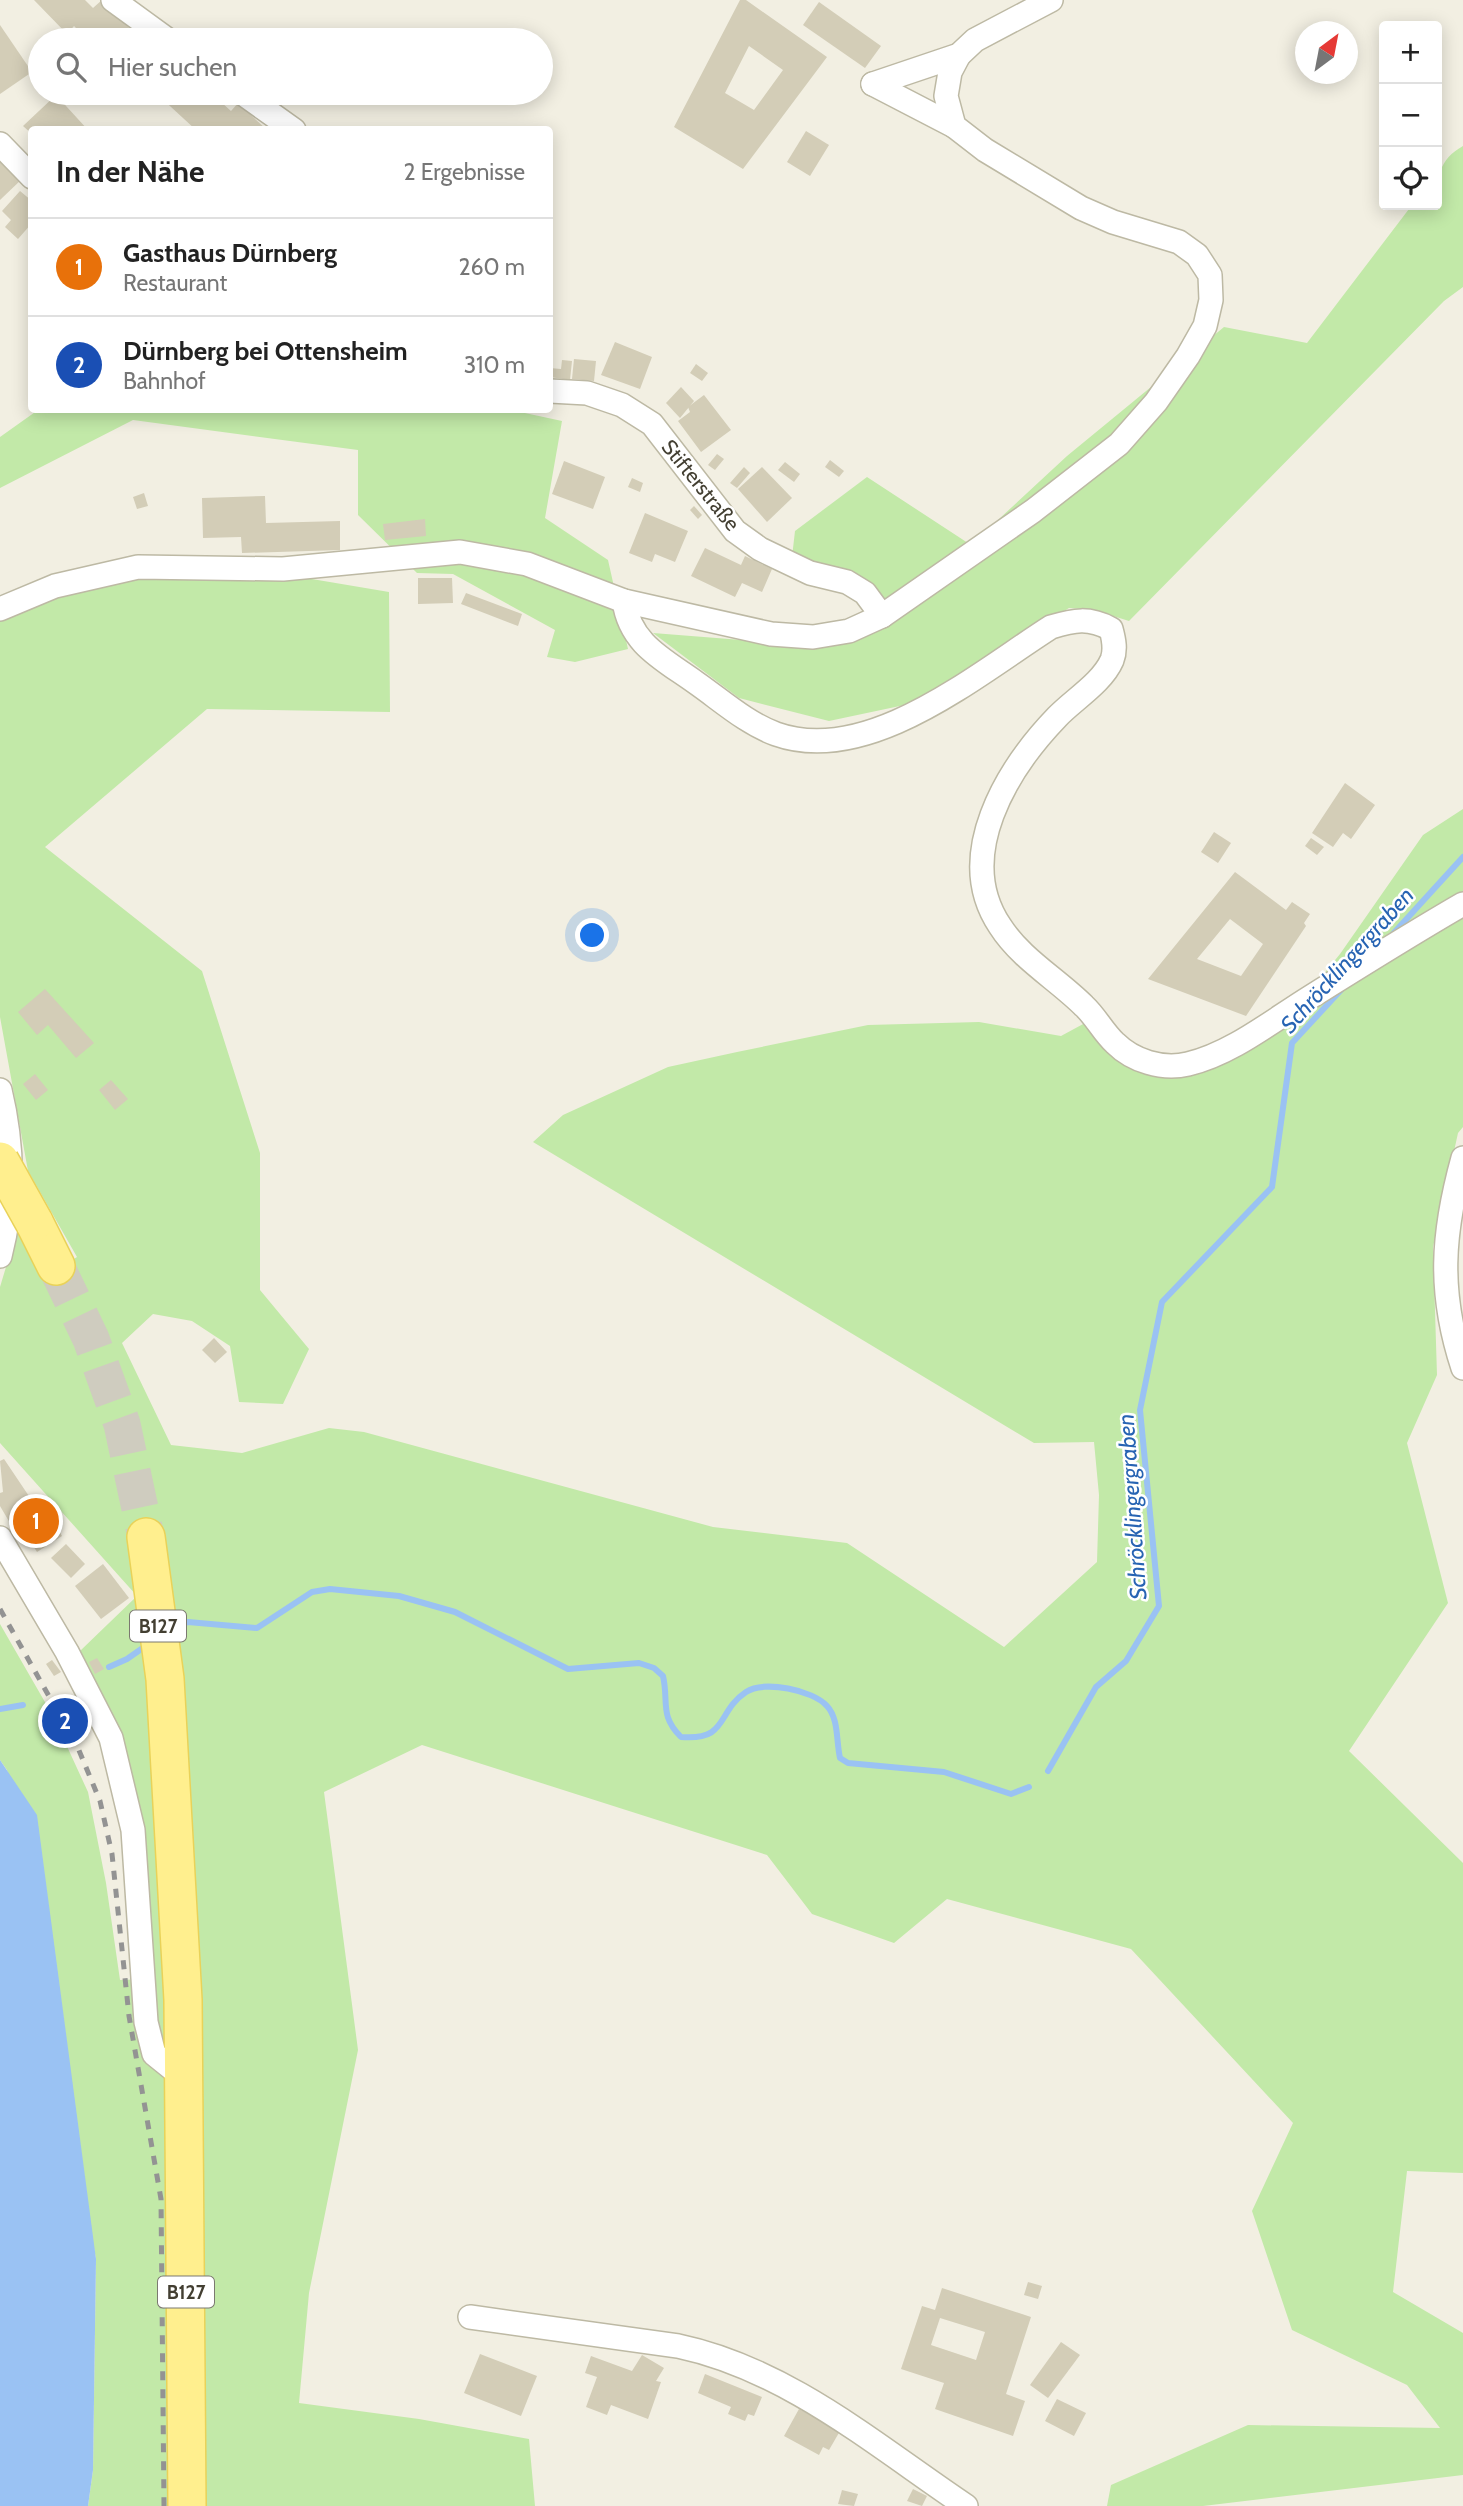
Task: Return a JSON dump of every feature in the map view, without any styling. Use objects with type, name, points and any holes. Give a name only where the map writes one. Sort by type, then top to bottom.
[{"type":"main road","points":[[0,1161],[56,1266]]},
{"type":"main road","name":"B127","points":[[146,1536],[165,1679],[185,2079],[187,2506]]},
{"type":"street","points":[[113,0],[152,28]]},
{"type":"street","points":[[954,126],[946,96],[950,72],[959,55],[975,40],[1051,0]]},
{"type":"street","points":[[0,610],[55,586],[138,567],[283,569],[460,552],[527,564],[624,601],[771,634],[813,637],[849,631],[882,616],[1055,496],[1119,444],[1156,402],[1188,356],[1205,326],[1211,300],[1210,275],[1197,255],[1179,242],[1113,222],[1081,208],[985,150],[954,126],[873,84],[959,55]]},
{"type":"street","points":[[259,105],[288,126]]},
{"type":"street","points":[[0,144],[28,173]]},
{"type":"street","name":"Stifterstraße","points":[[553,391],[587,393],[622,405],[652,424],[736,531],[760,550],[810,573],[847,582],[864,593],[882,616]]},
{"type":"street","points":[[624,601],[627,620],[636,637],[657,654],[747,720],[776,734],[805,741],[830,741],[864,734],[898,721],[1051,627],[1074,620],[1094,620],[1111,629],[1115,644],[1112,660],[1100,676],[1056,718],[1004,787],[988,828],[982,874],[986,895],[999,925],[1014,944],[1086,1008],[1116,1044],[1139,1059],[1163,1065],[1188,1064],[1236,1043],[1463,904]]},
{"type":"street","points":[[0,1090],[10,1157],[9,1224],[0,1256]]},
{"type":"street","points":[[1463,1158],[1447,1222],[1444,1249],[1448,1311],[1463,1368]]},
{"type":"street","points":[[0,1538],[111,1738],[133,1830],[139,1959],[146,2022],[153,2054],[185,2079]]},
{"type":"street","points":[[470,2318],[664,2344],[709,2354],[800,2393],[966,2506]]},
{"type":"green space","points":[[1463,146],[1463,287],[1444,301],[1129,621],[1094,610],[1069,608],[914,703],[829,721],[739,698],[653,633],[794,644],[890,623],[792,557],[795,531],[867,477],[971,545],[1067,456],[1224,327],[1307,343],[1408,210],[1442,210],[1442,169],[1455,151]]},
{"type":"green space","points":[[34,413],[525,413],[562,421],[545,518],[608,560],[628,649],[575,662],[547,657],[555,630],[453,574],[417,573],[358,515],[358,450],[133,420],[0,488],[0,437]]},
{"type":"green space","points":[[127,565],[241,567],[389,592],[390,712],[207,709],[45,847],[202,971],[260,1153],[260,1290],[309,1349],[283,1404],[239,1402],[230,1346],[192,1321],[153,1314],[122,1343],[171,1445],[242,1453],[329,1428],[364,1432],[713,1527],[847,1543],[1004,1647],[1097,1562],[1099,1495],[1094,1442],[1034,1443],[533,1142],[563,1115],[668,1067],[868,1025],[979,1022],[1061,1036],[1085,1023],[1139,1070],[1287,1019],[1340,954],[1423,835],[1463,809],[1463,1127],[1458,1133],[1433,1247],[1437,1375],[1407,1443],[1448,1603],[1349,1751],[1463,1863],[1463,2173],[1407,2171],[1393,2292],[1463,2333],[1463,2475],[1203,2506],[1107,2506],[1111,2485],[1248,2425],[1440,2428],[1407,2385],[1292,2330],[1252,2211],[1293,2123],[1131,1949],[947,1899],[894,1943],[812,1914],[767,1855],[422,1745],[324,1792],[358,2050],[309,2293],[299,2403],[419,2419],[529,2439],[535,2506],[88,2506],[93,2470],[96,2259],[7,1770],[0,1760],[0,1624],[53,1716],[88,1792],[106,1883],[120,1980],[147,1979],[140,1809],[119,1732],[80,1651],[137,1596],[0,1443],[0,1287],[18,1227],[43,1278],[77,1257],[28,1171],[0,1017],[0,608]]},
{"type":"water","points":[[0,1760],[37,1815],[96,2259],[93,2470],[88,2506],[0,2506]]},
{"type":"building","points":[[34,0],[85,0],[93,8],[102,0],[129,28],[74,26],[61,28]]},
{"type":"building","points":[[740,0],[746,0],[827,57],[743,169],[674,127]],"holes":[[[749,46],[783,70],[754,110],[725,93]]]},
{"type":"building","points":[[819,2],[881,46],[865,68],[803,25]]},
{"type":"building","points":[[0,25],[28,66],[28,75],[0,94]]},
{"type":"building","points":[[45,105],[65,105],[84,126],[28,126],[28,130],[23,126]]},
{"type":"building","points":[[169,105],[224,105],[231,111],[236,105],[240,105],[263,126],[192,126]]},
{"type":"building","points":[[806,131],[829,145],[810,176],[787,162]]},
{"type":"building","points":[[0,155],[23,178],[0,200]]},
{"type":"building","points":[[20,191],[28,198],[28,228],[18,239],[5,227],[11,220],[2,211]]},
{"type":"building","points":[[615,342],[652,357],[640,389],[601,375]]},
{"type":"building","points":[[574,359],[596,361],[594,381],[572,379]]},
{"type":"building","points":[[562,360],[572,361],[570,380],[553,377],[553,368],[561,369]]},
{"type":"building","points":[[696,364],[708,373],[702,381],[690,373]]},
{"type":"building","points":[[681,387],[694,401],[680,418],[666,403]]},
{"type":"building","points":[[704,395],[731,430],[701,452],[678,421],[690,412],[688,407]]},
{"type":"building","points":[[717,454],[724,459],[715,470],[708,465]]},
{"type":"building","points":[[830,460],[844,471],[839,477],[825,467]]},
{"type":"building","points":[[564,461],[605,477],[593,509],[552,494]]},
{"type":"building","points":[[785,462],[800,474],[794,482],[778,470]]},
{"type":"building","points":[[744,467],[750,473],[737,488],[730,483]]},
{"type":"building","points":[[762,467],[792,498],[767,522],[738,489]]},
{"type":"building","points":[[632,478],[643,483],[640,492],[628,487]]},
{"type":"building","points":[[144,493],[148,506],[137,509],[133,497]]},
{"type":"building","points":[[265,496],[266,523],[340,521],[340,550],[242,553],[241,537],[203,538],[202,498]]},
{"type":"building","points":[[694,506],[702,515],[698,519],[690,510]]},
{"type":"building","points":[[645,513],[688,531],[675,562],[655,554],[652,562],[629,553]]},
{"type":"building","points":[[425,519],[426,536],[385,540],[383,524]]},
{"type":"building","points":[[705,548],[741,565],[745,556],[772,569],[762,592],[742,583],[735,597],[691,576]]},
{"type":"building","points":[[418,578],[452,578],[453,603],[418,604]]},
{"type":"building","points":[[466,593],[522,614],[518,626],[461,604]]},
{"type":"building","points":[[1345,783],[1375,805],[1351,839],[1343,833],[1333,847],[1312,833]]},
{"type":"building","points":[[1214,832],[1231,843],[1218,863],[1201,852]]},
{"type":"building","points":[[1311,838],[1324,847],[1317,855],[1305,846]]},
{"type":"building","points":[[1235,872],[1286,910],[1292,902],[1310,914],[1304,923],[1306,926],[1246,1016],[1148,979]],"holes":[[[1230,919],[1263,944],[1241,976],[1197,959]]]},
{"type":"building","points":[[45,989],[94,1043],[76,1058],[48,1025],[37,1035],[18,1012]]},
{"type":"building","points":[[35,1074],[48,1090],[36,1100],[23,1084]]},
{"type":"building","points":[[111,1080],[128,1099],[115,1110],[99,1090]]},
{"type":"building","points":[[214,1338],[227,1352],[215,1363],[202,1350]]},
{"type":"building","points":[[4,1459],[43,1517],[49,1513],[62,1536],[37,1552],[27,1536],[20,1540],[0,1506],[0,1493],[3,1492],[0,1461]]},
{"type":"building","points":[[66,1544],[85,1564],[71,1578],[51,1558]]},
{"type":"building","points":[[103,1564],[129,1598],[101,1619],[75,1586]]},
{"type":"building","points":[[97,1658],[104,1669],[95,1674],[89,1662]]},
{"type":"building","points":[[52,1660],[61,1672],[54,1676],[46,1664]]},
{"type":"building","points":[[1028,2282],[1042,2286],[1038,2299],[1024,2295]]},
{"type":"building","points":[[942,2288],[1031,2317],[1006,2394],[1025,2401],[1013,2436],[935,2409],[944,2383],[901,2369],[922,2306],[935,2310]],"holes":[[[940,2318],[985,2332],[976,2360],[931,2345]]]},
{"type":"building","points":[[1061,2342],[1080,2355],[1048,2398],[1030,2385]]},
{"type":"building","points":[[480,2354],[537,2376],[521,2416],[464,2393]]},
{"type":"building","points":[[642,2355],[664,2368],[656,2381],[661,2382],[648,2419],[611,2405],[607,2415],[586,2407],[597,2377],[585,2373],[591,2356],[632,2371]]},
{"type":"building","points":[[705,2374],[762,2397],[754,2416],[748,2414],[745,2421],[728,2414],[731,2407],[698,2393]]},
{"type":"building","points":[[1057,2399],[1086,2413],[1074,2436],[1045,2421]]},
{"type":"building","points":[[799,2409],[840,2431],[829,2450],[823,2447],[819,2455],[784,2436]]},
{"type":"building","points":[[913,2489],[927,2496],[922,2506],[907,2501]]},
{"type":"building","points":[[842,2490],[858,2494],[854,2506],[838,2504]]},
{"type":"waterway","name":"Schröcklingergraben","points":[[1391,936],[1463,857]]},
{"type":"waterway","name":"Schröcklingergraben","points":[[1048,1771],[1096,1687],[1126,1661],[1159,1606],[1140,1410],[1162,1302],[1272,1187],[1292,1043],[1341,990]]},
{"type":"waterway","name":"Schröcklingergraben","points":[[170,1629],[188,1622],[257,1628],[312,1592],[330,1589],[399,1596],[455,1612],[568,1669],[639,1663],[654,1668],[663,1676],[667,1715],[681,1737],[696,1737],[715,1730],[737,1700],[754,1688],[788,1688],[811,1695],[827,1706],[835,1724],[840,1758],[848,1763],[944,1772],[1011,1794],[1029,1787]]},
{"type":"waterway","name":"Schröcklingergraben","points":[[109,1667],[147,1645]]},
{"type":"waterway","name":"Schröcklingergraben","points":[[0,1709],[23,1705]]},
{"type":"tunnel","points":[[56,1266],[91,1339],[122,1424],[146,1537]]},
{"type":"railway","points":[[0,1609],[78,1748],[100,1801],[112,1854],[129,2016],[161,2199],[164,2506]]},
{"type":"place","name":"Gasthaus Dürnberg","points":[[36,1521]]},
{"type":"place","name":"Dürnberg bei Ottensheim","points":[[65,1721]]}]
